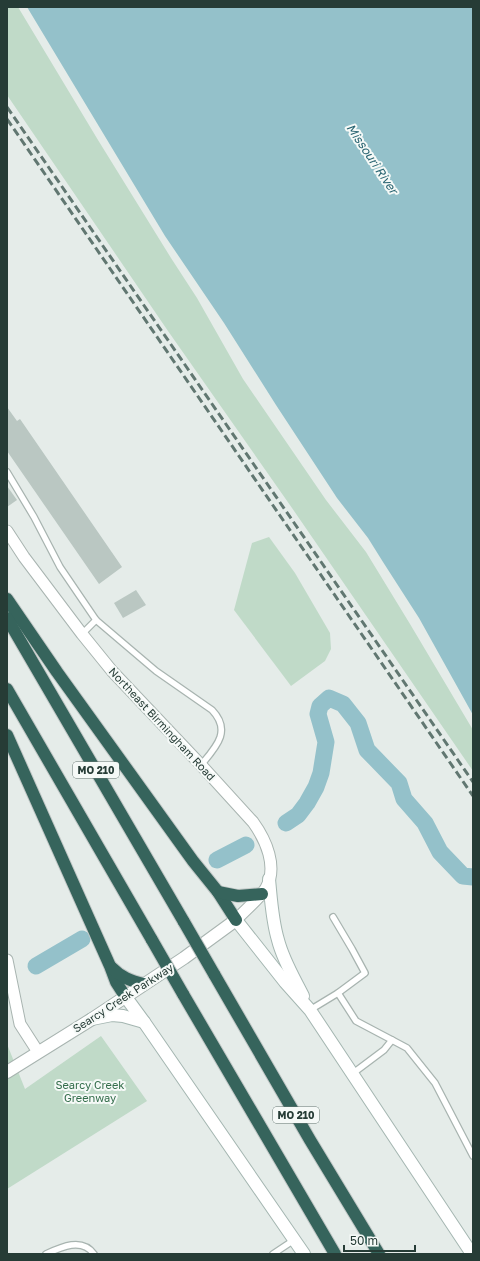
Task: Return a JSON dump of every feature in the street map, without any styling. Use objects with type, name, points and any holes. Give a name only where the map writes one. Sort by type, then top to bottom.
[{"type":"highway","points":[[7,599],[143,792],[193,861],[218,892],[236,920]]},
{"type":"highway","name":"MO 210","points":[[7,618],[310,1140],[379,1254]]},
{"type":"highway","name":"MO 210","points":[[7,689],[335,1254]]},
{"type":"highway","points":[[7,735],[116,982],[125,996]]},
{"type":"highway","points":[[218,892],[238,896],[262,894]]},
{"type":"highway","points":[[110,966],[119,975],[144,984]]},
{"type":"main road","points":[[269,879],[274,926],[278,942],[310,1010]]},
{"type":"main road","points":[[236,920],[285,982],[310,1010],[326,1032],[352,1074],[472,1254]]},
{"type":"main road","name":"Searcy Creek Parkway","points":[[7,1072],[92,1019],[184,958],[236,920]]},
{"type":"main road","points":[[125,996],[304,1254]]},
{"type":"main road","points":[[92,1019],[112,1015],[124,1016],[144,1022]]},
{"type":"street","name":"Northeast Birmingham Road","points":[[7,531],[24,557],[112,671],[201,765],[259,830],[264,839],[271,862],[271,872],[266,888],[262,894],[236,920]]},
{"type":"street","points":[[7,960],[20,1024],[38,1052]]},
{"type":"lane","points":[[7,472],[34,517],[60,567],[96,620],[156,671],[212,710],[220,721],[222,731],[219,740],[213,751],[201,765]]},
{"type":"lane","points":[[82,634],[96,620]]},
{"type":"lane","points":[[310,1010],[338,993],[365,973],[333,918]]},
{"type":"lane","points":[[338,993],[356,1021],[406,1048],[435,1083],[473,1156]]},
{"type":"lane","points":[[352,1074],[384,1050],[392,1040]]},
{"type":"lane","points":[[273,1254],[294,1239]]},
{"type":"lane","points":[[46,1254],[63,1246],[83,1245],[90,1249],[94,1254]]},
{"type":"green space","points":[[7,7],[18,7],[98,140],[197,298],[243,379],[326,500],[366,552],[410,624],[473,730],[473,771],[168,331],[7,95]]},
{"type":"green space","points":[[269,537],[295,573],[330,633],[331,649],[325,661],[291,686],[234,610],[252,543]]},
{"type":"green space","name":"Searcy Creek Greenway","points":[[101,1036],[147,1101],[7,1189],[7,1044],[25,1089]]},
{"type":"water","name":"Missouri River","points":[[27,7],[473,7],[473,715],[419,618],[368,538],[337,498],[224,323],[165,236]]},
{"type":"building","points":[[7,407],[17,421],[20,419],[122,567],[99,584],[7,451]]},
{"type":"building","points":[[7,486],[17,500],[7,507]]},
{"type":"building","points":[[136,590],[146,605],[123,618],[114,603]]},
{"type":"waterway","points":[[286,823],[298,815],[307,803],[316,787],[321,773],[326,742],[318,714],[320,706],[329,698],[343,704],[358,723],[367,750],[399,783],[404,799],[425,823],[440,852],[463,876],[473,877]]},
{"type":"waterway","points":[[217,860],[246,845]]},
{"type":"waterway","points":[[36,966],[82,939]]},
{"type":"railway","points":[[7,107],[473,782]]},
{"type":"railway","points":[[7,119],[473,796]]}]
